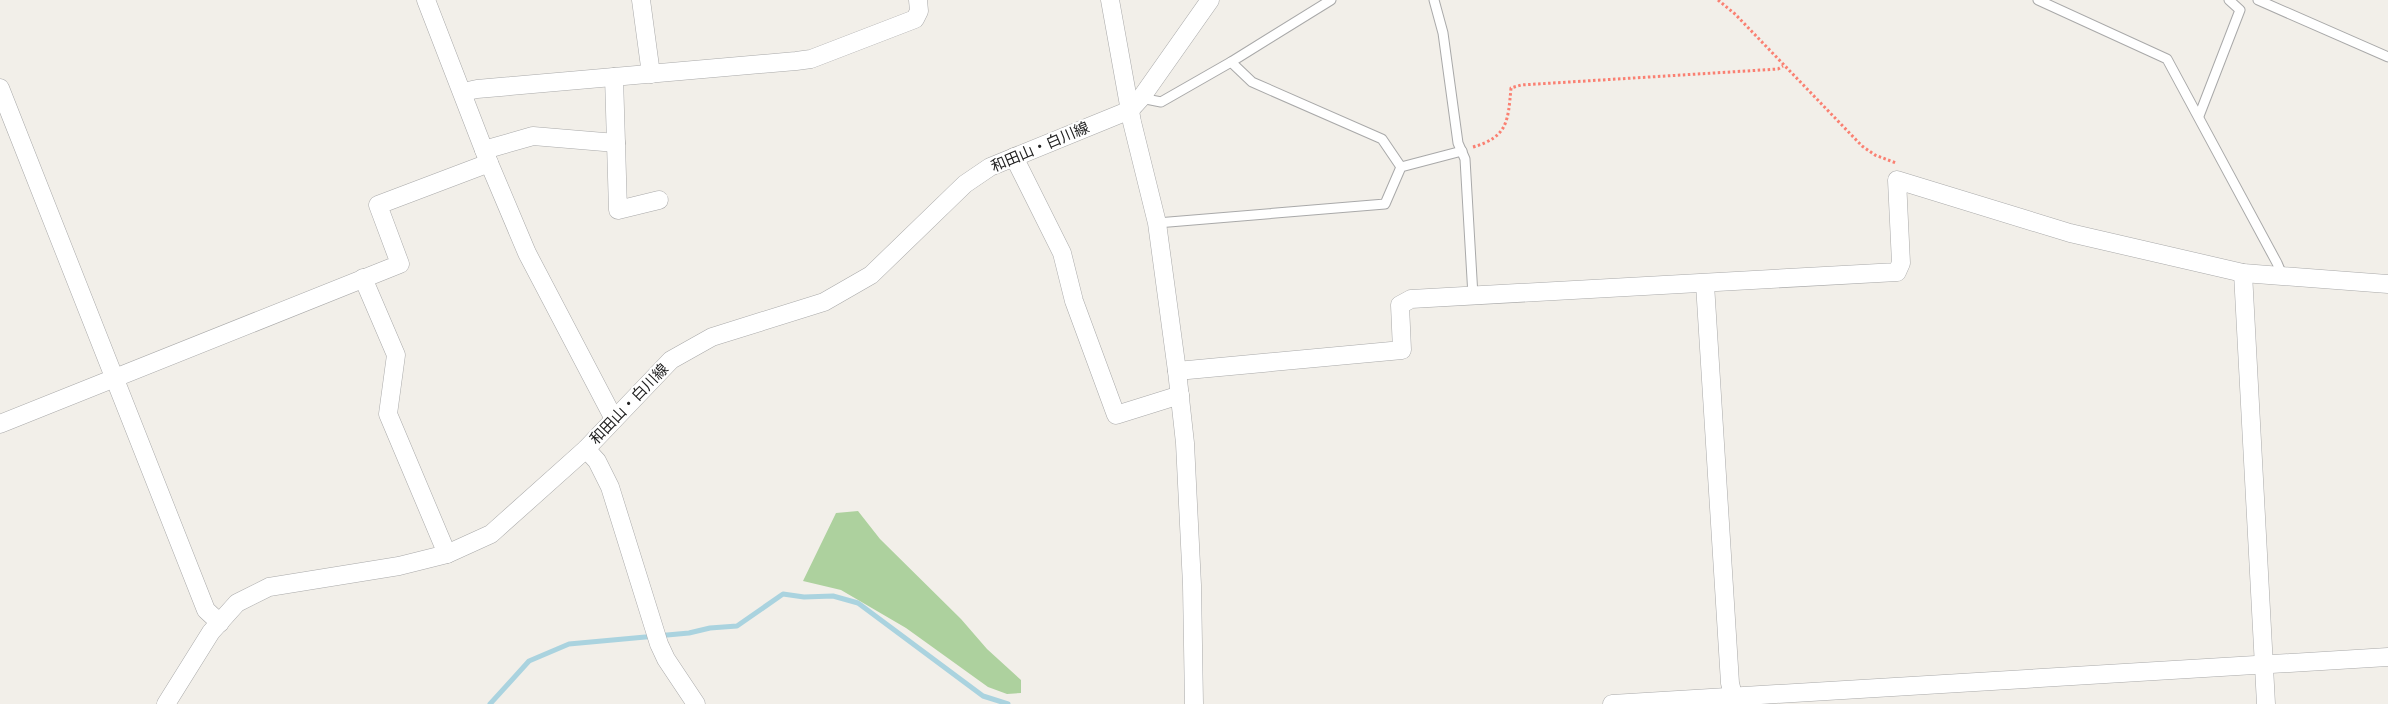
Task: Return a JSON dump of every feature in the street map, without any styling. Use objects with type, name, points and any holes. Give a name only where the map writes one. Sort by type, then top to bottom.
[{"type":"street","points":[[427,0],[487,157],[527,252],[614,419]]},
{"type":"street","points":[[641,0],[651,74]]},
{"type":"street","points":[[463,92],[477,89],[811,59],[915,19],[919,11],[918,0]]},
{"type":"street","points":[[1110,0],[1135,104],[1157,223],[1180,395],[1185,443],[1192,585],[1194,704]]},
{"type":"street","points":[[1135,104],[1210,0]]},
{"type":"street","points":[[614,77],[618,210],[660,200]]},
{"type":"street","points":[[0,88],[206,610],[220,623]]},
{"type":"street","name":"和田山・白川線","points":[[166,704],[211,632],[237,603],[269,587],[399,566],[446,554],[491,534],[586,449],[671,360],[712,337],[824,302],[871,275],[964,184],[990,167],[1135,104]]},
{"type":"street","points":[[0,424],[400,264],[378,205],[533,136],[616,143]]},
{"type":"street","points":[[1014,157],[1062,253],[1074,301],[1116,415],[1180,395]]},
{"type":"street","points":[[1177,370],[1402,350],[1400,305],[1411,299],[1897,272],[1901,263],[1897,180],[2070,233],[2243,273],[2388,284]]},
{"type":"street","points":[[2243,273],[2266,704]]},
{"type":"street","points":[[363,278],[396,355],[388,414],[446,554]]},
{"type":"street","points":[[1705,284],[1730,683],[1734,700]]},
{"type":"street","points":[[586,449],[597,461],[610,487],[659,644],[696,704]]},
{"type":"street","points":[[1612,704],[1734,700],[2388,656]]},
{"type":"lane","points":[[1135,104],[1161,102],[1231,62],[1331,0]]},
{"type":"lane","points":[[1434,0],[1440,14],[1458,143],[1465,159],[1473,296]]},
{"type":"lane","points":[[2038,0],[2167,59],[2283,277]]},
{"type":"lane","points":[[2199,116],[2240,10],[2229,0]]},
{"type":"lane","points":[[2258,0],[2388,57]]},
{"type":"lane","points":[[1231,62],[1252,82],[1382,139],[1401,167]]},
{"type":"lane","points":[[1401,167],[1462,151]]},
{"type":"lane","points":[[1157,223],[1385,204],[1401,167]]},
{"type":"path","points":[[1718,0],[1735,14],[1862,146],[1875,155],[1902,165]]},
{"type":"path","points":[[1462,151],[1496,138],[1504,129],[1508,118],[1511,88],[1522,85],[1703,75],[1783,66]]},
{"type":"green space","points":[[858,511],[880,539],[961,619],[987,649],[1021,680],[1021,693],[1007,694],[988,687],[906,628],[841,590],[803,581],[836,513]]},
{"type":"waterway","points":[[490,704],[529,661],[569,644],[689,633],[710,628],[737,626],[783,594],[804,597],[833,596],[858,603],[983,696],[1008,704]]}]
